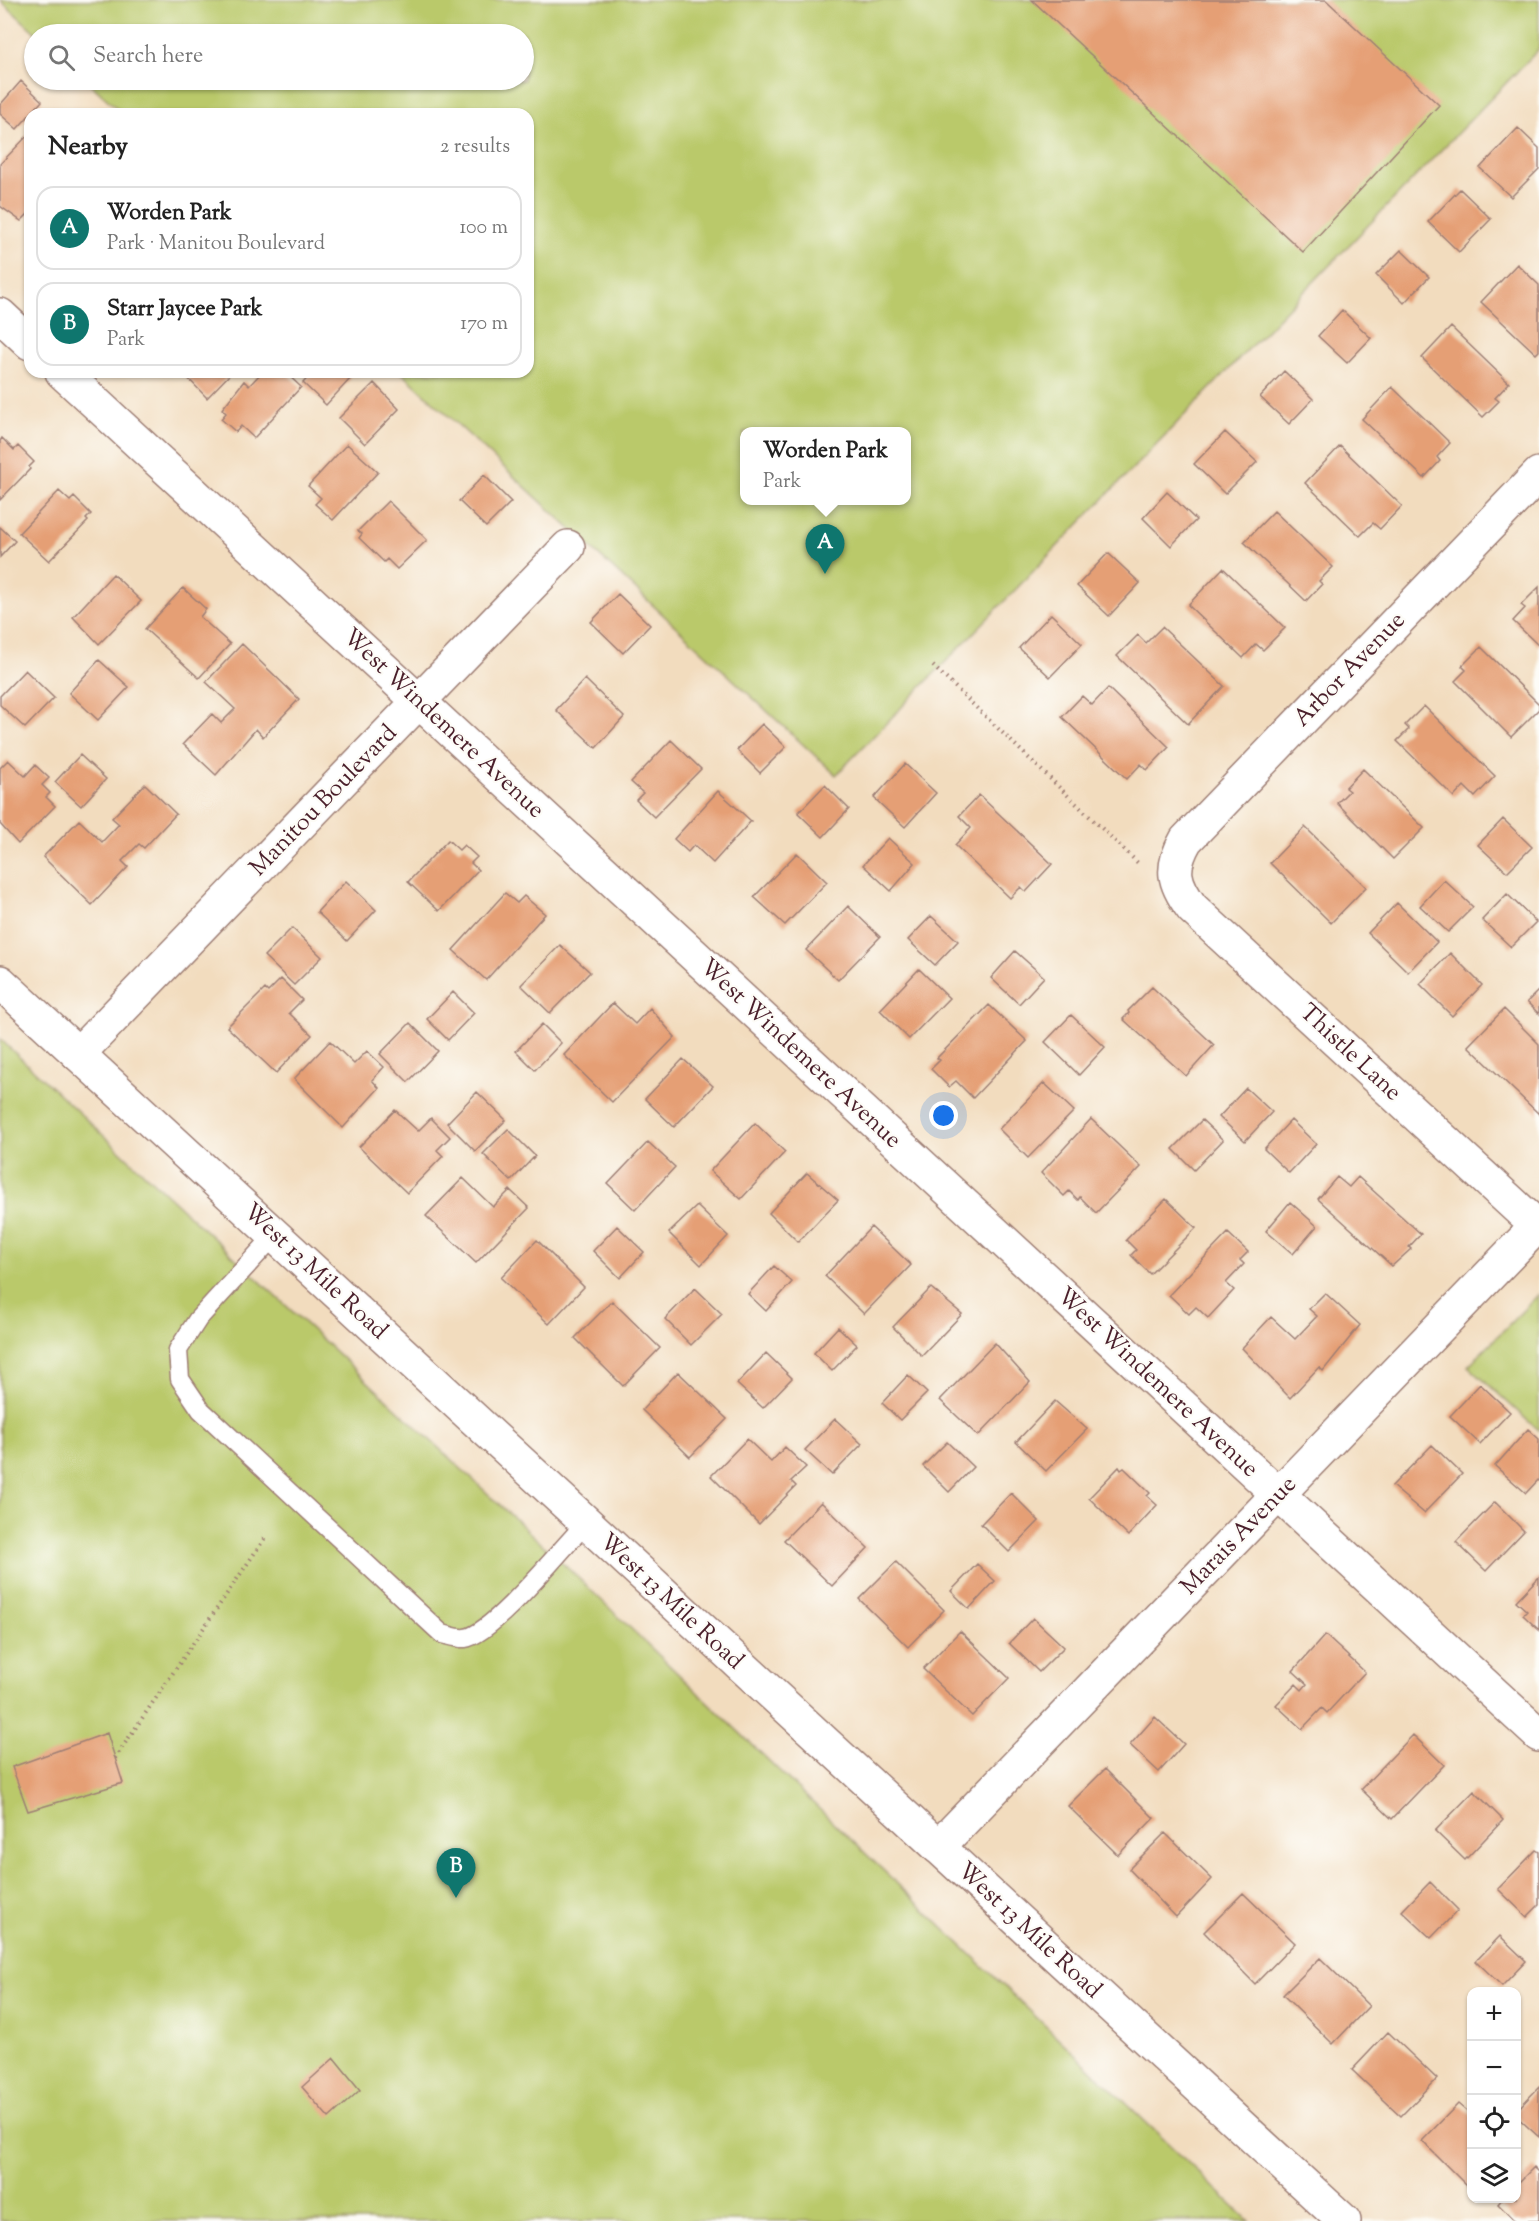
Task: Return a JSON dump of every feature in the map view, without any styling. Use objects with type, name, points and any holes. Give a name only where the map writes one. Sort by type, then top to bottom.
[{"type":"street","points":[[0,315],[24,337]]},
{"type":"street","name":"West Windemere Avenue","points":[[68,378],[1539,1735]]},
{"type":"street","name":"Arbor Avenue","points":[[1174,873],[1177,856],[1186,840],[1539,474]]},
{"type":"street","name":"Manitou Boulevard","points":[[78,1054],[568,547]]},
{"type":"street","name":"Thistle Lane","points":[[1174,873],[1181,894],[1192,908],[1538,1225]]},
{"type":"street","name":"West 13 Mile Road","points":[[0,982],[1344,2221]]},
{"type":"street","name":"Marais Avenue","points":[[938,1847],[1538,1225]]},
{"type":"lane","points":[[275,1235],[198,1319],[178,1350],[180,1379],[201,1410],[441,1634],[465,1638],[483,1629],[506,1610],[586,1523]]},
{"type":"path","points":[[933,666],[1139,864]]},
{"type":"path","points":[[115,1758],[267,1535]]},
{"type":"green space","points":[[0,0],[1539,0],[1539,49],[836,775],[407,378],[534,378],[534,108],[116,108],[97,90],[534,90],[534,24],[26,24]]},
{"type":"green space","points":[[0,1039],[574,1574],[1249,2221],[0,2221]]},
{"type":"green space","points":[[1539,1294],[1539,1431],[1468,1366]]},
{"type":"building","points":[[1032,0],[1326,0],[1439,105],[1303,252]]},
{"type":"building","points":[[21,81],[24,84],[24,90],[30,90],[42,101],[36,108],[24,108],[24,121],[17,129],[0,114],[0,105]]},
{"type":"building","points":[[1518,128],[1539,148],[1539,169],[1511,197],[1480,168]]},
{"type":"building","points":[[24,139],[24,218],[21,221],[0,206],[0,164]]},
{"type":"building","points":[[1460,189],[1491,219],[1459,252],[1428,222]]},
{"type":"building","points":[[1401,250],[1429,277],[1404,303],[1376,275]]},
{"type":"building","points":[[1517,264],[1539,285],[1539,351],[1536,354],[1481,302]]},
{"type":"building","points":[[1342,310],[1371,338],[1347,363],[1318,336]]},
{"type":"building","points":[[1451,327],[1509,383],[1495,398],[1499,401],[1483,417],[1422,358]]},
{"type":"building","points":[[1284,371],[1313,399],[1289,424],[1260,397]]},
{"type":"building","points":[[188,378],[226,378],[207,398]]},
{"type":"building","points":[[256,378],[291,378],[301,387],[254,438],[241,426],[236,432],[221,419],[226,413],[222,409],[244,381],[249,386]]},
{"type":"building","points":[[308,378],[351,378],[326,405],[303,383]]},
{"type":"building","points":[[374,383],[399,409],[365,444],[339,418]]},
{"type":"building","points":[[1392,387],[1450,443],[1437,457],[1440,461],[1424,478],[1362,419]]},
{"type":"building","points":[[1225,432],[1257,462],[1225,494],[1194,464]]},
{"type":"building","points":[[2,438],[14,450],[18,446],[34,462],[0,500],[0,441]]},
{"type":"building","points":[[347,444],[378,472],[333,520],[315,504],[321,498],[308,486]]},
{"type":"building","points":[[1340,446],[1402,506],[1380,529],[1373,523],[1360,536],[1305,483]]},
{"type":"building","points":[[484,475],[511,502],[486,527],[459,501]]},
{"type":"building","points":[[59,491],[70,501],[74,497],[91,514],[86,519],[88,521],[49,561],[19,533]]},
{"type":"building","points":[[1167,492],[1196,520],[1171,546],[1143,518]]},
{"type":"building","points":[[388,501],[427,540],[397,569],[387,559],[384,562],[359,538],[362,534],[358,531]]},
{"type":"building","points":[[1274,511],[1333,567],[1319,581],[1322,584],[1306,601],[1244,542]]},
{"type":"building","points":[[0,527],[15,541],[0,557]]},
{"type":"building","points":[[1108,553],[1140,583],[1109,616],[1077,586]]},
{"type":"building","points":[[1223,568],[1285,628],[1263,650],[1256,644],[1243,658],[1188,605]]},
{"type":"building","points":[[113,574],[141,601],[99,644],[73,617]]},
{"type":"building","points":[[1539,587],[1539,646],[1513,621],[1525,608],[1521,605]]},
{"type":"building","points":[[183,588],[206,609],[200,617],[230,644],[199,678],[145,629]]},
{"type":"building","points":[[618,594],[650,625],[623,653],[591,622]]},
{"type":"building","points":[[1051,614],[1082,644],[1050,677],[1019,648]]},
{"type":"building","points":[[1162,627],[1224,686],[1188,724],[1117,656],[1138,635],[1146,643]]},
{"type":"building","points":[[242,644],[299,699],[263,737],[256,729],[216,775],[183,744],[212,714],[221,723],[235,709],[206,682]]},
{"type":"building","points":[[1481,647],[1539,704],[1539,709],[1511,737],[1455,681],[1466,670],[1462,666]]},
{"type":"building","points":[[99,660],[129,687],[98,720],[69,693]]},
{"type":"building","points":[[25,670],[54,698],[25,728],[0,705],[0,696]]},
{"type":"building","points":[[585,679],[624,717],[596,748],[556,710]]},
{"type":"building","points":[[1108,688],[1169,747],[1147,770],[1141,764],[1127,779],[1062,717],[1082,696],[1092,705]]},
{"type":"building","points":[[1424,706],[1495,776],[1475,797],[1464,786],[1454,797],[1397,741],[1409,729],[1405,725]]},
{"type":"building","points":[[762,724],[786,747],[760,773],[737,750]]},
{"type":"building","points":[[671,740],[701,769],[654,817],[636,800],[643,793],[631,782]]},
{"type":"building","points":[[80,755],[106,779],[81,806],[55,782]]},
{"type":"building","points":[[8,760],[25,776],[35,765],[49,778],[42,785],[50,793],[46,797],[55,806],[18,844],[0,824],[0,768]]},
{"type":"building","points":[[905,764],[936,793],[905,827],[874,798]]},
{"type":"building","points":[[1363,769],[1424,828],[1393,859],[1337,803],[1349,791],[1345,788]]},
{"type":"building","points":[[145,784],[176,814],[144,848],[139,844],[122,861],[128,867],[92,905],[43,857],[79,820],[102,842],[119,824],[112,818]]},
{"type":"building","points":[[825,785],[849,809],[823,837],[798,813]]},
{"type":"building","points":[[718,791],[751,821],[713,863],[694,845],[688,852],[674,839]]},
{"type":"building","points":[[979,795],[1052,864],[1026,892],[1021,887],[1010,898],[955,845],[971,828],[959,816]]},
{"type":"building","points":[[1503,819],[1532,847],[1507,872],[1478,845]]},
{"type":"building","points":[[1305,827],[1366,887],[1331,923],[1270,863]]},
{"type":"building","points":[[888,838],[915,863],[891,891],[863,865]]},
{"type":"building","points":[[448,840],[459,850],[464,845],[477,857],[471,863],[478,870],[439,911],[408,882]]},
{"type":"building","points":[[797,853],[827,882],[785,925],[754,897]]},
{"type":"building","points":[[1444,880],[1473,907],[1448,932],[1420,906]]},
{"type":"building","points":[[346,881],[376,910],[347,941],[317,912]]},
{"type":"building","points":[[505,893],[517,903],[524,896],[545,914],[486,980],[453,950]]},
{"type":"building","points":[[1507,894],[1536,922],[1511,947],[1482,920]]},
{"type":"building","points":[[1397,903],[1437,942],[1408,972],[1368,933]]},
{"type":"building","points":[[848,906],[880,937],[838,980],[806,950]]},
{"type":"building","points":[[931,916],[958,941],[935,965],[908,940]]},
{"type":"building","points":[[292,928],[322,957],[294,985],[264,956]]},
{"type":"building","points":[[560,945],[590,972],[550,1013],[521,985]]},
{"type":"building","points":[[1015,951],[1044,977],[1019,1004],[991,978]]},
{"type":"building","points":[[1450,953],[1482,985],[1452,1016],[1420,984]]},
{"type":"building","points":[[919,969],[949,998],[909,1039],[880,1010]]},
{"type":"building","points":[[281,979],[302,1000],[289,1013],[312,1035],[276,1073],[227,1027],[265,989],[268,992]]},
{"type":"building","points":[[1152,987],[1214,1045],[1186,1076],[1123,1019]]},
{"type":"building","points":[[1539,990],[1539,1014],[1527,1002]]},
{"type":"building","points":[[453,992],[474,1013],[448,1040],[427,1019]]},
{"type":"building","points":[[613,1003],[635,1024],[650,1008],[675,1037],[612,1102],[564,1055]]},
{"type":"building","points":[[989,1005],[1027,1041],[973,1098],[956,1081],[949,1087],[931,1069],[940,1060],[937,1058]]},
{"type":"building","points":[[1504,1009],[1539,1044],[1539,1114],[1468,1046]]},
{"type":"building","points":[[1071,1015],[1105,1047],[1079,1075],[1045,1042]]},
{"type":"building","points":[[410,1023],[438,1051],[408,1082],[380,1054]]},
{"type":"building","points":[[542,1024],[561,1043],[535,1070],[516,1051]]},
{"type":"building","points":[[330,1041],[354,1064],[367,1051],[384,1067],[372,1080],[379,1088],[343,1128],[294,1079]]},
{"type":"building","points":[[683,1059],[713,1086],[674,1127],[645,1099]]},
{"type":"building","points":[[1044,1083],[1074,1111],[1028,1158],[999,1129]]},
{"type":"building","points":[[1246,1088],[1272,1112],[1245,1141],[1219,1117]]},
{"type":"building","points":[[477,1092],[506,1120],[475,1151],[447,1123]]},
{"type":"building","points":[[395,1110],[418,1131],[431,1118],[450,1137],[437,1150],[443,1156],[407,1193],[359,1147]]},
{"type":"building","points":[[1091,1119],[1141,1167],[1096,1213],[1080,1197],[1078,1200],[1069,1191],[1064,1196],[1041,1173]]},
{"type":"building","points":[[1202,1120],[1223,1140],[1194,1170],[1173,1149]]},
{"type":"building","points":[[1291,1120],[1316,1144],[1289,1173],[1264,1149]]},
{"type":"building","points":[[755,1123],[785,1152],[741,1199],[710,1171]]},
{"type":"building","points":[[508,1129],[535,1156],[511,1181],[483,1154]]},
{"type":"building","points":[[648,1142],[675,1167],[635,1210],[608,1184]]},
{"type":"building","points":[[807,1173],[838,1200],[798,1242],[769,1213]]},
{"type":"building","points":[[1337,1177],[1349,1187],[1358,1177],[1421,1234],[1409,1247],[1411,1249],[1392,1266],[1318,1199]]},
{"type":"building","points":[[463,1178],[493,1207],[510,1190],[529,1208],[476,1263],[426,1216]]},
{"type":"building","points":[[1166,1199],[1196,1228],[1150,1274],[1131,1255],[1136,1250],[1126,1240]]},
{"type":"building","points":[[1290,1202],[1317,1226],[1293,1254],[1266,1231]]},
{"type":"building","points":[[697,1206],[728,1236],[701,1265],[669,1233]]},
{"type":"building","points":[[617,1226],[644,1252],[620,1278],[593,1251]]},
{"type":"building","points":[[871,1227],[911,1265],[864,1314],[825,1276]]},
{"type":"building","points":[[1228,1233],[1248,1252],[1240,1260],[1244,1264],[1226,1283],[1234,1290],[1208,1318],[1196,1307],[1189,1314],[1169,1295]]},
{"type":"building","points":[[537,1240],[584,1287],[549,1324],[501,1278]]},
{"type":"building","points":[[774,1266],[792,1282],[766,1311],[748,1294]]},
{"type":"building","points":[[695,1288],[722,1314],[691,1345],[665,1319]]},
{"type":"building","points":[[931,1288],[962,1314],[922,1356],[893,1327]]},
{"type":"building","points":[[1325,1293],[1360,1325],[1323,1371],[1319,1367],[1290,1398],[1242,1348],[1271,1317],[1295,1339],[1317,1316],[1309,1309]]},
{"type":"building","points":[[612,1301],[660,1348],[623,1386],[575,1338]]},
{"type":"building","points":[[838,1327],[857,1345],[832,1371],[814,1353]]},
{"type":"building","points":[[995,1343],[1030,1382],[978,1436],[940,1400]]},
{"type":"building","points":[[766,1353],[792,1378],[763,1408],[737,1384]]},
{"type":"building","points":[[678,1372],[727,1419],[690,1457],[642,1410]]},
{"type":"building","points":[[908,1375],[927,1393],[900,1420],[882,1403]]},
{"type":"building","points":[[1480,1384],[1510,1412],[1480,1444],[1450,1416]]},
{"type":"building","points":[[1055,1401],[1087,1429],[1046,1471],[1016,1442]]},
{"type":"building","points":[[835,1419],[862,1444],[832,1475],[805,1450]]},
{"type":"building","points":[[1528,1429],[1539,1439],[1539,1479],[1526,1493],[1495,1466]]},
{"type":"building","points":[[747,1439],[771,1462],[785,1447],[806,1467],[791,1481],[796,1486],[759,1524],[711,1476]]},
{"type":"building","points":[[947,1442],[973,1467],[949,1492],[923,1466]]},
{"type":"building","points":[[1432,1445],[1462,1474],[1424,1513],[1392,1486]]},
{"type":"building","points":[[1119,1467],[1121,1470],[1124,1468],[1150,1493],[1147,1496],[1157,1505],[1128,1536],[1089,1498]]},
{"type":"building","points":[[1011,1493],[1039,1521],[1009,1552],[981,1524]]},
{"type":"building","points":[[821,1502],[868,1548],[832,1586],[784,1540]]},
{"type":"building","points":[[1495,1502],[1524,1531],[1486,1571],[1456,1542]]},
{"type":"building","points":[[896,1562],[944,1610],[908,1647],[859,1599]]},
{"type":"building","points":[[977,1564],[995,1581],[969,1609],[951,1591]]},
{"type":"building","points":[[1539,1577],[1539,1630],[1523,1615],[1527,1611],[1516,1601]]},
{"type":"building","points":[[1033,1618],[1064,1647],[1039,1672],[1009,1643]]},
{"type":"building","points":[[960,1631],[1009,1678],[972,1716],[923,1669]]},
{"type":"building","points":[[1325,1635],[1365,1672],[1327,1713],[1322,1708],[1302,1729],[1276,1705],[1296,1684],[1302,1690],[1307,1684],[1293,1671]]},
{"type":"building","points":[[1155,1717],[1184,1744],[1159,1772],[1130,1745]]},
{"type":"building","points":[[107,1733],[123,1783],[28,1811],[12,1767]]},
{"type":"building","points":[[1413,1735],[1444,1765],[1392,1819],[1361,1789]]},
{"type":"building","points":[[1105,1769],[1154,1818],[1118,1855],[1068,1806]]},
{"type":"building","points":[[1474,1791],[1503,1820],[1465,1860],[1435,1831]]},
{"type":"building","points":[[1165,1833],[1212,1879],[1176,1917],[1129,1869]]},
{"type":"building","points":[[1536,1850],[1539,1852],[1539,1905],[1527,1917],[1498,1889]]},
{"type":"building","points":[[1430,1882],[1458,1910],[1431,1938],[1402,1911]]},
{"type":"building","points":[[1243,1893],[1295,1943],[1255,1984],[1204,1932]]},
{"type":"building","points":[[1500,1936],[1526,1961],[1502,1986],[1476,1961]]},
{"type":"building","points":[[1320,1958],[1369,2006],[1333,2044],[1283,1995]]},
{"type":"building","points":[[1388,2032],[1437,2079],[1401,2116],[1352,2070]]},
{"type":"building","points":[[334,2058],[360,2090],[329,2118],[302,2087]]},
{"type":"building","points":[[1539,2087],[1539,2137],[1521,2121],[1521,2106]]},
{"type":"building","points":[[1458,2104],[1467,2112],[1467,2186],[1422,2141]]},
{"type":"building","points":[[1534,2167],[1539,2172],[1539,2221],[1515,2221],[1498,2204],[1521,2203],[1521,2180]]},
{"type":"place","name":"Worden Park","points":[[825,574]]},
{"type":"place","name":"Starr Jaycee Park","points":[[456,1898]]}]
